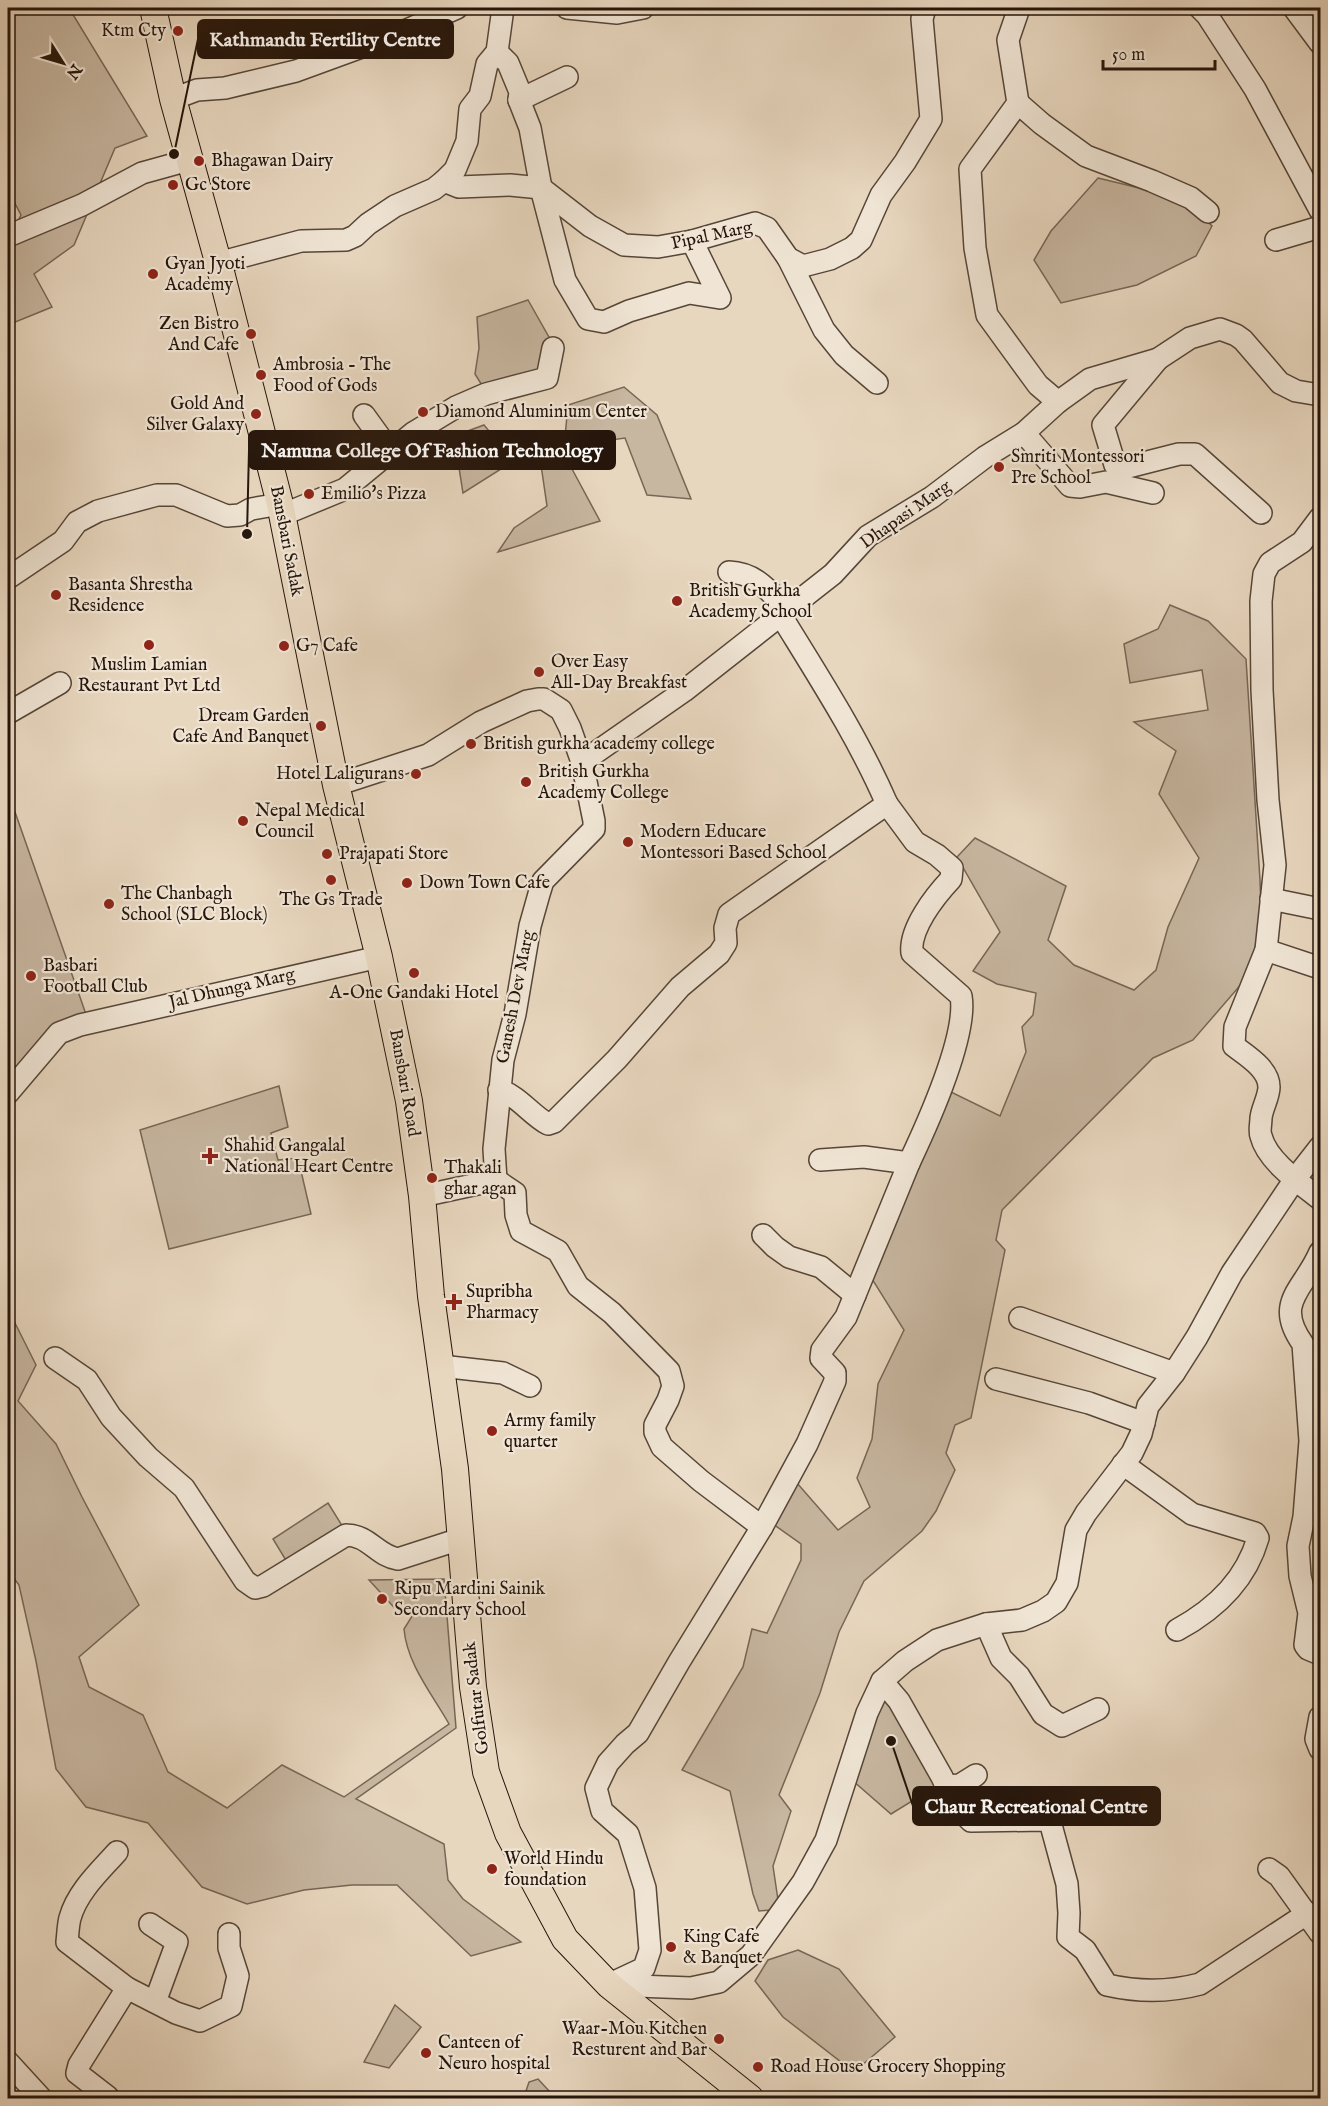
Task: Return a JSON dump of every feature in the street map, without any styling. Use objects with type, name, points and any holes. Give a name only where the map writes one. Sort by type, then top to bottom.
[{"type":"main road","name":"Bansbari Sadak","points":[[153,8],[173,99],[218,263],[281,510],[336,785],[380,964]]},
{"type":"main road","name":"Bansbari Road","points":[[380,964],[409,1101],[422,1196]]},
{"type":"main road","name":"Golfutar Sadak","points":[[422,1196],[429,1276],[455,1469],[473,1687],[488,1779],[508,1833],[565,1939],[609,1985],[750,2098]]},
{"type":"street","points":[[173,99],[197,90],[225,88],[296,71],[409,30],[457,8]]},
{"type":"street","points":[[218,263],[301,241],[346,240],[355,236],[395,206],[434,189],[444,181],[455,170],[467,141],[470,109],[480,96],[487,64],[497,52],[503,8]]},
{"type":"street","points":[[567,8],[617,14],[643,8]]},
{"type":"street","points":[[788,258],[803,266],[830,259],[852,248],[861,240],[881,195],[905,162],[931,118],[922,19],[925,8]]},
{"type":"street","points":[[1019,8],[1008,40],[1018,103],[1042,124],[1086,156],[1191,198],[1208,212]]},
{"type":"street","points":[[1200,8],[1207,15],[1255,89],[1320,210]]},
{"type":"street","points":[[1294,8],[1320,43]]},
{"type":"street","points":[[497,52],[508,63],[520,92],[519,100],[530,128],[541,188],[565,280],[588,319],[604,322],[629,311],[689,293],[720,298],[692,241]]},
{"type":"street","points":[[519,100],[567,77]]},
{"type":"street","points":[[1018,103],[970,169],[975,248],[987,315],[1038,385],[1058,402]]},
{"type":"street","points":[[8,236],[82,205],[142,174],[189,160]]},
{"type":"street","points":[[444,181],[459,187],[510,185],[541,188]]},
{"type":"street","name":"Pipal Marg","points":[[541,188],[590,226],[624,245],[658,247],[692,241],[755,223],[767,228],[788,258],[824,330],[844,355],[877,383]]},
{"type":"street","points":[[1276,240],[1320,227]]},
{"type":"street","name":"Dhapasi Marg","points":[[582,762],[684,692],[832,574],[868,536],[932,497],[985,457],[1024,433],[1058,402],[1090,379],[1158,359],[1191,338],[1220,328],[1236,334],[1280,383],[1296,391],[1320,395]]},
{"type":"street","points":[[8,578],[63,541],[76,522],[98,512],[157,495],[176,495],[227,516],[240,515],[251,509],[281,510],[345,489],[413,433],[456,407],[486,394],[547,378],[553,348]]},
{"type":"street","points":[[1158,359],[1103,425],[1116,465],[1124,468],[1179,454],[1195,454],[1261,513]]},
{"type":"street","points":[[364,416],[390,451]]},
{"type":"street","points":[[1024,433],[1070,486],[1080,487],[1106,482],[1153,493]]},
{"type":"street","points":[[1320,518],[1311,546],[1270,563],[1264,574],[1261,601],[1262,690],[1268,801],[1275,865],[1266,950],[1235,1027],[1234,1046],[1264,1072],[1269,1087],[1262,1111],[1260,1134],[1263,1144],[1295,1179],[1320,1198]]},
{"type":"street","points":[[609,1985],[644,1968],[650,1950],[645,1888],[628,1834],[602,1811],[596,1788],[608,1763],[638,1733],[762,1527],[807,1444],[835,1381],[835,1373],[821,1358],[822,1350],[846,1317],[927,1124],[952,1054],[963,1008],[961,996],[912,953],[911,943],[915,930],[951,879],[952,868],[938,855],[915,842],[887,804],[856,740],[784,611],[760,582],[741,572],[729,572]]},
{"type":"street","points":[[8,712],[60,683]]},
{"type":"street","points":[[336,785],[428,754],[481,722],[527,701],[538,699],[544,699],[561,710],[582,762]]},
{"type":"street","name":"Ganesh Dev Marg","points":[[496,1180],[494,1149],[503,1060],[515,1014],[530,926],[543,881],[594,829],[582,762]]},
{"type":"street","points":[[499,1090],[507,1092],[540,1120],[548,1124],[554,1122],[617,1059],[680,987],[719,954],[726,943],[725,928],[729,914],[887,804]]},
{"type":"street","points":[[1271,899],[1320,909]]},
{"type":"street","points":[[1266,950],[1320,968]]},
{"type":"street","name":"Jal Dhunga Marg","points":[[8,1094],[59,1033],[80,1025],[380,964]]},
{"type":"street","points":[[609,1985],[691,1988],[719,1982],[751,1955],[803,1882],[826,1840],[867,1713],[882,1681],[905,1661],[937,1640],[986,1624],[1022,1620],[1056,1602],[1067,1583],[1076,1530],[1123,1464],[1141,1434],[1148,1406],[1174,1373],[1197,1337],[1232,1273],[1295,1179],[1320,1147]]},
{"type":"street","points":[[820,1160],[864,1157],[909,1163]]},
{"type":"street","points":[[422,1196],[496,1180],[515,1193],[516,1215],[521,1231],[558,1251],[578,1286],[612,1313],[669,1371],[673,1386],[655,1425],[655,1432],[662,1447],[701,1481],[762,1527]]},
{"type":"street","points":[[763,1235],[789,1257],[821,1267],[855,1295]]},
{"type":"street","points":[[1320,1252],[1291,1303],[1289,1314],[1294,1331],[1312,1348],[1310,1441],[1304,1517],[1298,1546],[1300,1576],[1309,1613],[1305,1645],[1308,1649],[1320,1654]]},
{"type":"street","points":[[1020,1317],[1174,1373]]},
{"type":"street","points":[[55,1358],[87,1380],[111,1417],[148,1457],[184,1488],[245,1581],[255,1588],[346,1535],[358,1535],[390,1558],[398,1559],[460,1539]]},
{"type":"street","points":[[441,1366],[503,1373],[530,1386]]},
{"type":"street","points":[[996,1379],[1089,1403],[1144,1423]]},
{"type":"street","points":[[1123,1464],[1192,1514],[1255,1533],[1258,1538],[1250,1560],[1227,1593],[1211,1609],[1177,1630]]},
{"type":"street","points":[[986,1624],[1001,1658],[1019,1676],[1043,1714],[1062,1726],[1098,1709]]},
{"type":"street","points":[[882,1681],[900,1701],[955,1805],[971,1821],[1046,1820],[1051,1825],[1067,1884],[1068,1937],[1085,1950],[1107,1985],[1142,1990],[1180,1989],[1200,1984],[1308,1914]]},
{"type":"street","points":[[1320,1717],[1316,1739],[1320,1749]]},
{"type":"street","points":[[945,1786],[960,1785],[976,1775]]},
{"type":"street","points":[[117,1852],[95,1876],[75,1905],[70,1918],[67,1942],[127,1988],[176,2013],[200,2021],[231,2006],[238,1976],[229,1948],[229,1934]]},
{"type":"street","points":[[1269,1869],[1279,1876],[1320,1933]]},
{"type":"street","points":[[150,1924],[177,1942],[155,2002]]},
{"type":"street","points":[[110,2098],[77,2073],[127,1988]]},
{"type":"street","points":[[8,2062],[41,2098]]},
{"type":"shaded area","points":[[8,8],[69,8],[147,136],[115,148],[74,245],[34,274],[52,307],[8,325],[8,240],[21,215],[8,190]]},
{"type":"shaded area","points":[[1098,178],[1160,193],[1193,207],[1212,226],[1196,256],[1137,285],[1061,303],[1034,260],[1051,231]]},
{"type":"shaded area","points":[[528,300],[550,339],[541,384],[483,387],[475,374],[479,348],[477,317]]},
{"type":"shaded area","points":[[624,387],[657,415],[691,499],[647,495],[625,438],[582,444],[565,437],[568,405]]},
{"type":"shaded area","points":[[484,425],[507,453],[501,469],[463,493],[454,436]]},
{"type":"shaded area","points":[[565,456],[600,521],[498,552],[514,528],[547,506],[541,465]]},
{"type":"shaded area","points":[[1170,605],[1208,621],[1246,659],[1263,959],[1193,1040],[1153,1058],[1002,1210],[996,1240],[1005,1250],[971,1418],[955,1425],[946,1453],[955,1470],[936,1511],[922,1531],[864,1581],[839,1632],[820,1693],[779,1795],[791,1811],[773,1866],[778,1900],[771,1910],[759,1911],[753,1894],[730,1791],[682,1770],[743,1667],[752,1629],[767,1633],[801,1560],[801,1544],[773,1524],[797,1483],[838,1530],[870,1507],[857,1478],[872,1439],[878,1384],[904,1330],[872,1279],[947,1090],[1000,1116],[1026,1052],[1022,1027],[1033,1015],[1036,993],[997,984],[973,971],[1000,932],[957,857],[975,838],[1066,886],[1048,940],[1074,965],[1134,990],[1156,970],[1168,927],[1199,858],[1159,794],[1176,751],[1134,722],[1208,710],[1202,670],[1130,683],[1124,644],[1158,629]]},
{"type":"shaded area","points":[[15,812],[88,1020],[14,1084],[8,1068],[8,818]]},
{"type":"shaded area","points":[[279,1086],[288,1127],[271,1133],[278,1160],[298,1158],[311,1214],[169,1249],[140,1130]]},
{"type":"shaded area","points":[[8,1309],[36,1365],[18,1401],[56,1444],[139,1605],[79,1657],[89,1687],[143,1715],[168,1772],[227,1808],[282,1765],[344,1797],[449,1724],[415,1667],[406,1642],[404,1629],[416,1610],[400,1614],[369,1580],[444,1579],[456,1728],[356,1799],[444,1844],[448,1880],[463,1899],[521,1942],[471,1956],[397,1885],[352,1885],[304,1890],[247,1904],[202,1887],[148,1823],[86,1807],[56,1769],[19,1585],[8,1570]]},
{"type":"shaded area","points":[[328,1503],[346,1532],[290,1567],[273,1539]]},
{"type":"shaded area","points":[[877,1693],[897,1702],[943,1782],[891,1814],[852,1780]]},
{"type":"shaded area","points":[[798,1950],[839,1969],[895,2037],[854,2072],[783,2017],[755,1981],[768,1960]]},
{"type":"shaded area","points":[[395,2005],[421,2027],[389,2068],[364,2062]]},
{"type":"shaded area","points":[[538,2079],[551,2093],[552,2098],[532,2098],[526,2091],[529,2082]]},
{"type":"place","name":"Ktm Cty","points":[[178,31]]},
{"type":"place","name":"Kathmandu Fertility Centre","points":[[174,154]]},
{"type":"place","name":"Bhagawan Dairy","points":[[199,161]]},
{"type":"place","name":"Gc Store","points":[[173,185]]},
{"type":"place","name":"Gyan Jyoti Academy","points":[[153,274]]},
{"type":"place","name":"Zen Bistro And Cafe","points":[[251,334]]},
{"type":"place","name":"Ambrosia - The Food of Gods","points":[[261,375]]},
{"type":"place","name":"Diamond Aluminium Center","points":[[423,412]]},
{"type":"place","name":"Gold And Silver Galaxy","points":[[256,414]]},
{"type":"place","name":"Smriti Montessori Pre School","points":[[999,467]]},
{"type":"place","name":"Emilio's Pizza","points":[[309,494]]},
{"type":"place","name":"Namuna College Of Fashion Technology","points":[[247,534]]},
{"type":"place","name":"Basanta Shrestha Residence","points":[[56,595]]},
{"type":"place","name":"British Gurkha Academy School","points":[[677,601]]},
{"type":"place","name":"Muslim Lamian Restaurant Pvt Ltd","points":[[149,645]]},
{"type":"place","name":"G7 Cafe","points":[[284,646]]},
{"type":"place","name":"Over Easy All-Day Breakfast","points":[[539,672]]},
{"type":"place","name":"Dream Garden Cafe And Banquet","points":[[321,726]]},
{"type":"place","name":"British gurkha academy college","points":[[471,744]]},
{"type":"place","name":"Hotel Laligurans","points":[[416,774]]},
{"type":"place","name":"British Gurkha Academy College","points":[[526,782]]},
{"type":"place","name":"Nepal Medical Council","points":[[243,821]]},
{"type":"place","name":"Modern Educare Montessori Based School","points":[[628,842]]},
{"type":"place","name":"Prajapati Store","points":[[327,854]]},
{"type":"place","name":"The Gs Trade","points":[[331,880]]},
{"type":"place","name":"Down Town Cafe","points":[[407,883]]},
{"type":"place","name":"The Chanbagh School (SLC Block)","points":[[109,904]]},
{"type":"place","name":"A-One Gandaki Hotel","points":[[414,973]]},
{"type":"place","name":"Basbari Football Club","points":[[31,976]]},
{"type":"place","name":"Shahid Gangalal National Heart Centre","points":[[210,1156]]},
{"type":"place","name":"Thakali ghar agan","points":[[432,1178]]},
{"type":"place","name":"Supribha Pharmacy","points":[[454,1302]]},
{"type":"place","name":"Army family quarter","points":[[492,1431]]},
{"type":"place","name":"Ripu Mardini Sainik Secondary School","points":[[382,1599]]},
{"type":"place","name":"Chaur Recreational Centre","points":[[891,1741]]},
{"type":"place","name":"World Hindu foundation","points":[[492,1869]]},
{"type":"place","name":"King Cafe & Banquet","points":[[671,1947]]},
{"type":"place","name":"Waar-Mou Kitchen Resturent and Bar","points":[[719,2039]]},
{"type":"place","name":"Canteen of Neuro hospital","points":[[426,2053]]},
{"type":"place","name":"Road House Grocery Shopping","points":[[758,2067]]}]
